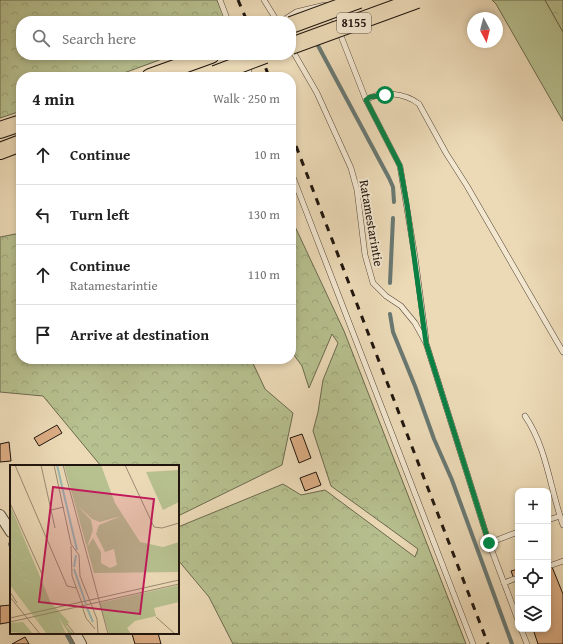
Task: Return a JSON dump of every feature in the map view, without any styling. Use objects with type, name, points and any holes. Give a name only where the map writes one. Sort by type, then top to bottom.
[{"type":"main road","name":"8155","points":[[296,23],[359,0]]},
{"type":"main road","name":"8155","points":[[296,45],[416,0]]},
{"type":"main road","points":[[164,72],[199,60]]},
{"type":"main road","points":[[218,72],[251,60]]},
{"type":"main road","points":[[0,130],[16,125]]},
{"type":"main road","points":[[0,151],[16,145]]},
{"type":"street","points":[[0,515],[10,530]]},
{"type":"street","points":[[76,634],[81,644]]},
{"type":"lane","points":[[220,0],[226,16]]},
{"type":"lane","points":[[264,0],[274,16]]},
{"type":"lane","points":[[290,16],[296,12],[324,3],[331,11],[366,100],[400,166],[411,227],[426,343]]},
{"type":"lane","name":"Ratamestarintie","points":[[296,56],[317,93],[352,168],[357,190],[365,255],[373,283],[386,296],[401,306],[415,323],[426,343],[489,543],[515,612]]},
{"type":"lane","points":[[244,60],[249,72]]},
{"type":"lane","points":[[366,100],[377,95],[403,95],[412,98],[419,104],[563,352]]},
{"type":"lane","points":[[296,185],[473,644]]},
{"type":"lane","points":[[525,416],[536,435],[553,486],[563,525]]},
{"type":"lane","points":[[551,519],[560,516]]},
{"type":"lane","points":[[489,543],[515,533]]},
{"type":"lane","points":[[552,565],[563,561]]},
{"type":"lane","points":[[504,583],[514,579]]},
{"type":"lane","points":[[522,632],[527,644]]},
{"type":"green space","points":[[0,0],[217,0],[224,16],[16,16],[16,60],[159,60],[127,72],[16,72],[16,113],[0,118]]},
{"type":"green space","points":[[492,0],[545,0],[563,32],[563,121],[503,16],[503,12],[501,12]]},
{"type":"green space","points":[[545,0],[563,0],[563,32]]},
{"type":"green space","points":[[296,229],[344,331],[466,644],[233,644],[209,597],[179,561],[179,527],[283,484],[301,495],[325,490],[415,557],[418,549],[331,486],[313,431],[318,412],[323,380],[338,343],[332,334],[309,388],[302,366],[296,358]]},
{"type":"green space","points":[[16,234],[16,364],[253,364],[265,389],[293,413],[282,465],[179,516],[179,465],[100,465],[43,396],[0,392],[0,237]]},
{"type":"building","points":[[57,425],[62,433],[39,446],[34,438]]},
{"type":"building","points":[[302,434],[311,458],[299,463],[290,438]]},
{"type":"building","points":[[9,442],[11,461],[0,462],[0,444]]},
{"type":"building","points":[[316,472],[321,485],[305,491],[300,478]]},
{"type":"building","points":[[551,564],[563,594],[563,644],[538,644],[534,632],[551,632]]},
{"type":"building","points":[[515,570],[515,582],[511,571]]},
{"type":"building","points":[[10,605],[10,622],[0,624],[0,606]]},
{"type":"building","points":[[132,634],[158,634],[161,644],[135,644]]},
{"type":"building","points":[[25,637],[29,644],[12,644]]},
{"type":"waterway","points":[[315,40],[389,178],[393,187],[394,202]]},
{"type":"waterway","points":[[390,283],[393,218]]},
{"type":"waterway","points":[[390,314],[393,332],[415,386],[434,439],[452,480],[512,644]]},
{"type":"waterway","points":[[67,634],[72,644]]},
{"type":"railway","points":[[238,0],[245,16]]},
{"type":"railway","points":[[263,60],[267,72]]},
{"type":"railway","points":[[296,146],[488,644]]},
{"type":"route","points":[[385,95],[377,95],[366,100],[400,166],[415,257],[426,343],[489,543]]}]
